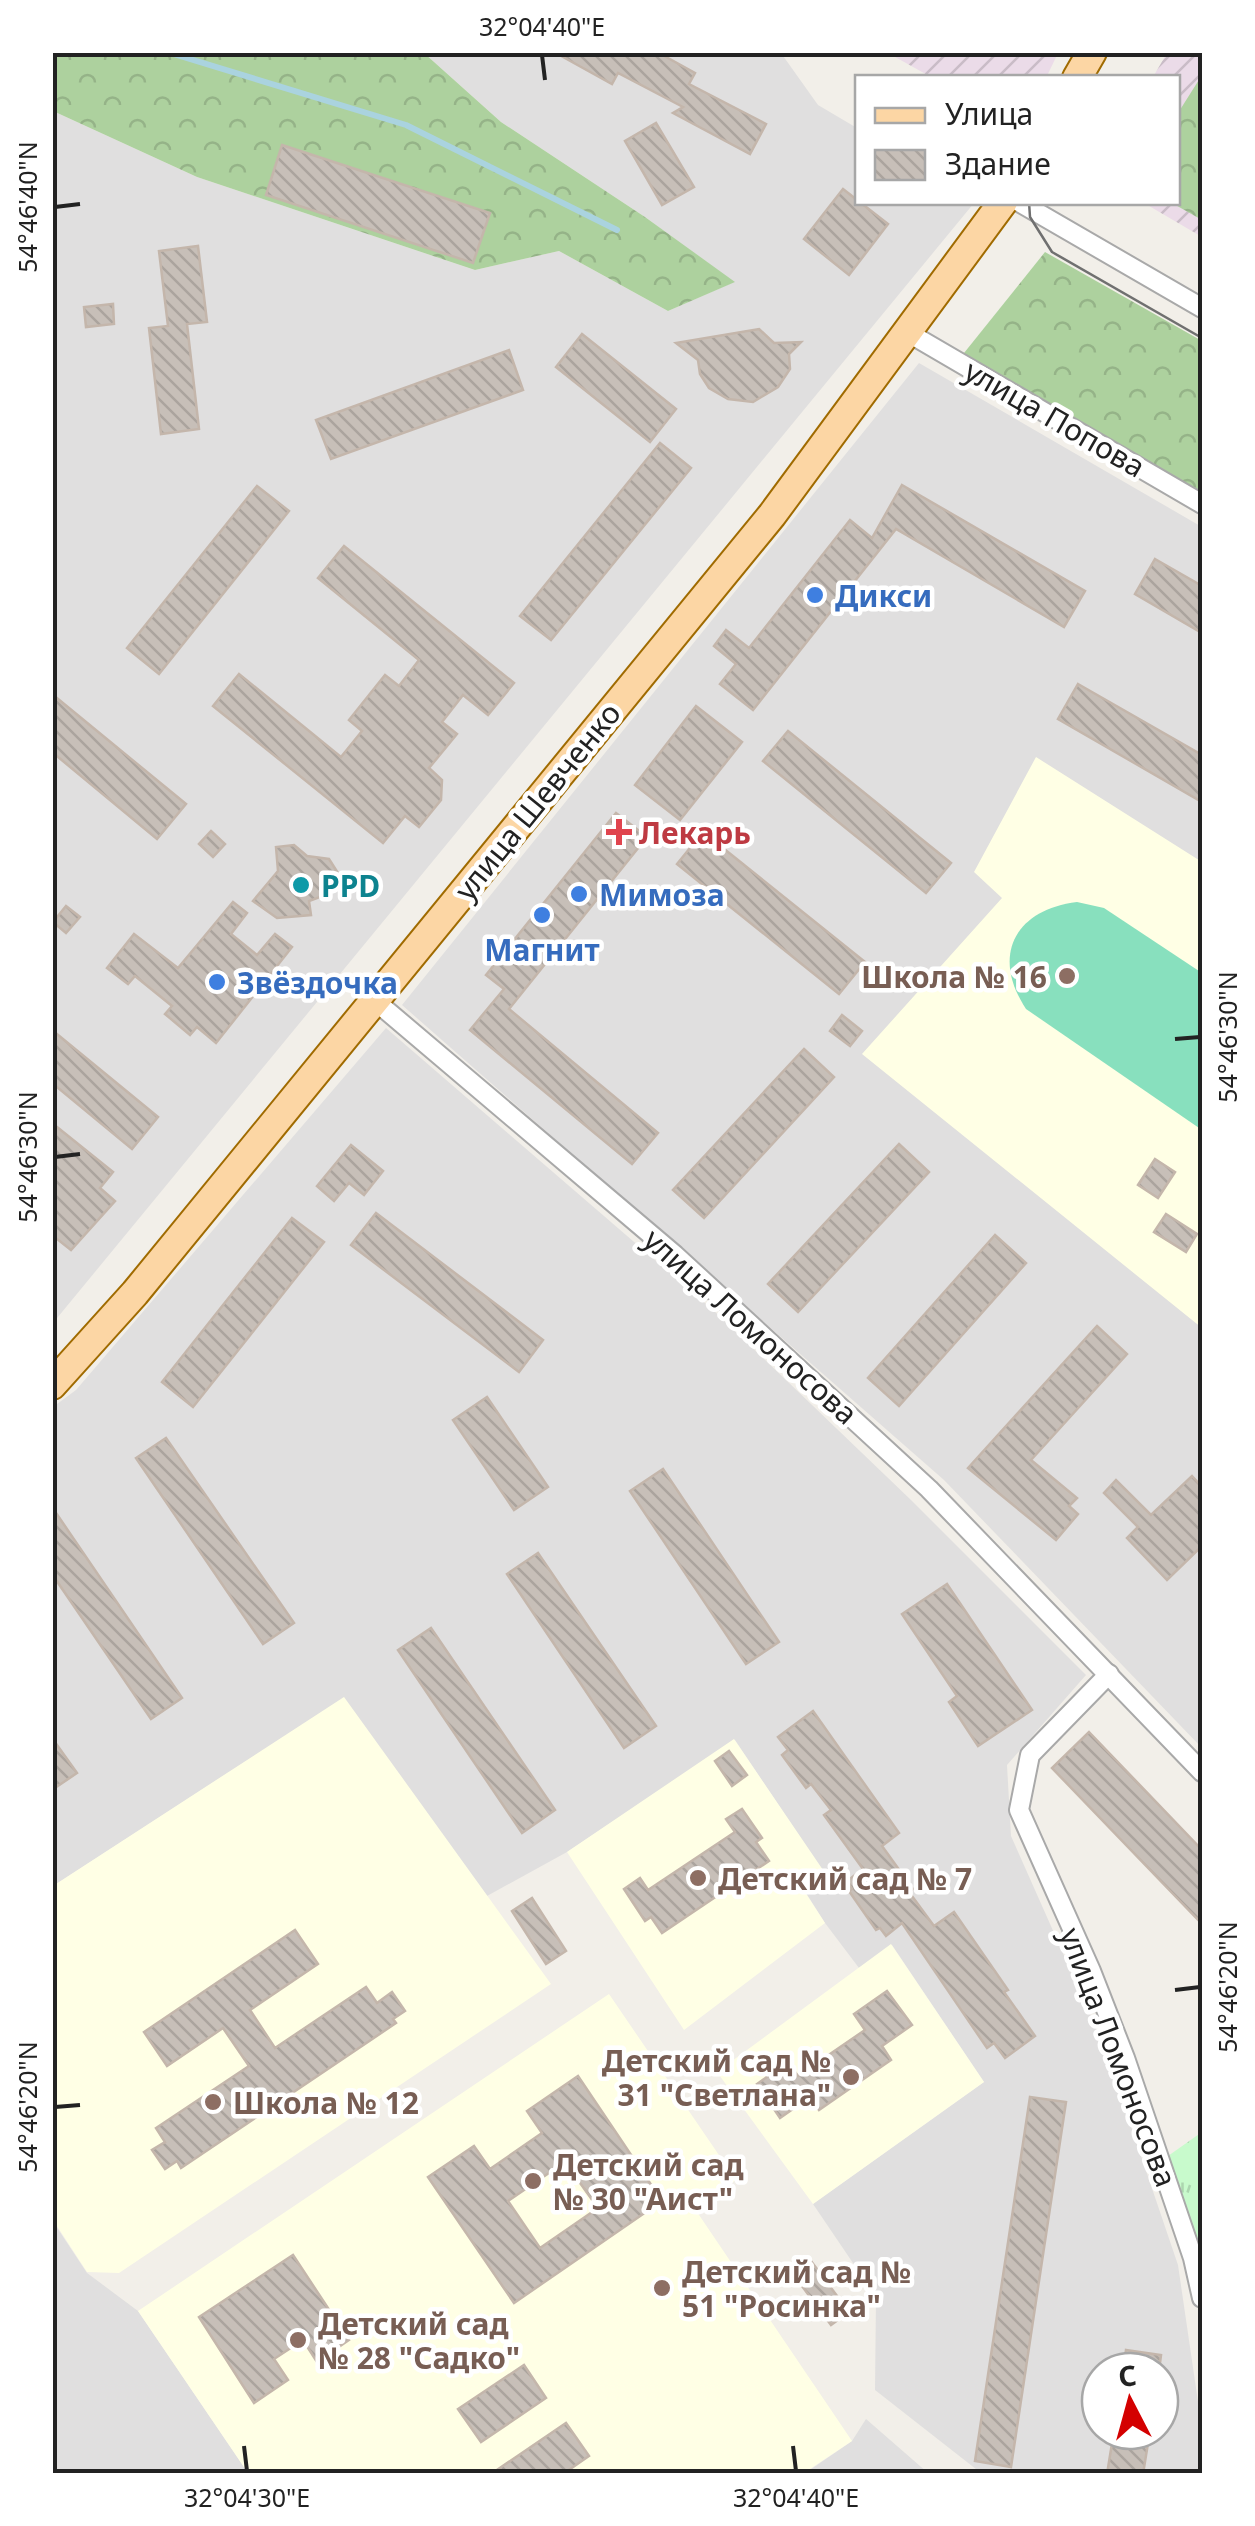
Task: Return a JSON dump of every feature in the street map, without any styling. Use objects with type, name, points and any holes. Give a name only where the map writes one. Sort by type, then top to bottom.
[{"type":"main road","points":[[1079,75],[1092,52]]},
{"type":"main road","name":"улица Шевченко","points":[[52,1384],[135,1293],[772,515],[1001,205]]},
{"type":"street","points":[[1024,205],[1202,308]]},
{"type":"street","name":"улица Попова","points":[[907,332],[1202,504]]},
{"type":"street","name":"улица Ломоносова","points":[[373,999],[688,1266],[929,1489],[1202,1772]]},
{"type":"street","name":"улица Ломоносова","points":[[1110,1674],[1030,1755],[1019,1810],[1125,2058],[1193,2258],[1202,2298]]},
{"type":"shaded area","points":[[424,53],[781,53],[818,105],[855,127],[855,205],[972,205],[53,1323],[53,111],[197,177],[475,270],[559,251],[668,311],[734,282],[645,217],[501,122]]},
{"type":"shaded area","points":[[888,53],[1058,53],[1047,75],[927,75]]},
{"type":"shaded area","points":[[1167,53],[1202,53],[1202,237],[1147,205],[1180,205],[1180,75],[1154,75]]},
{"type":"shaded area","points":[[919,363],[1202,527],[1202,1748],[944,1480],[402,1005]]},
{"type":"shaded area","name":"Школа № 16","points":[[1036,757],[1202,862],[1202,1328],[862,1054],[1002,898],[974,872]]},
{"type":"shaded area","points":[[386,1028],[713,1310],[1086,1675],[1007,1765],[1011,1836],[1102,2041],[1178,2265],[1202,2429],[1202,2473],[981,2473],[875,2390],[876,2297],[813,2204],[984,2082],[892,1945],[859,1968],[825,1923],[801,1885],[822,1870],[735,1740],[567,1852],[487,1896],[344,1698],[53,1886],[53,1407],[76,1390]]},
{"type":"shaded area","name":"Школа № 12","points":[[344,1697],[551,1984],[119,2273],[87,2272],[53,2220],[53,1886]]},
{"type":"shaded area","name":"Детский сад № 7","points":[[734,1739],[823,1870],[801,1886],[825,1923],[684,2030],[567,1852]]},
{"type":"shaded area","name":"Детский сад № 31 \"Светлана\"","points":[[891,1944],[984,2082],[813,2204],[717,2072]]},
{"type":"shaded area","points":[[609,1994],[736,2180],[695,2209],[852,2441],[804,2473],[248,2473],[138,2311]]},
{"type":"shaded area","points":[[52,2220],[87,2273],[138,2311],[248,2473],[53,2473]]},
{"type":"shaded area","points":[[866,2419],[928,2473],[804,2474],[852,2441]]},
{"type":"green space","points":[[53,53],[424,53],[501,122],[735,282],[668,311],[559,251],[475,270],[197,177],[53,111]]},
{"type":"green space","points":[[1202,75],[1202,220],[1176,205],[1180,205],[1180,110]]},
{"type":"green space","points":[[1045,252],[1202,341],[1202,500],[960,358]]},
{"type":"green space","points":[[1077,902],[1104,908],[1202,973],[1202,1130],[1026,1009],[1010,971],[1015,939],[1024,925],[1038,915]]},
{"type":"green space","points":[[1202,2132],[1202,2271],[1168,2156]]},
{"type":"building","points":[[554,52],[657,52],[695,73],[689,84],[766,124],[750,154],[673,113],[683,107],[618,73],[612,84]]},
{"type":"building","points":[[656,123],[694,187],[662,205],[625,141]]},
{"type":"building","points":[[282,145],[490,213],[473,263],[266,195]]},
{"type":"building","points":[[843,189],[855,198],[855,205],[864,205],[888,224],[849,275],[804,239]]},
{"type":"building","points":[[198,246],[207,322],[187,324],[199,429],[161,434],[149,328],[168,326],[159,251]]},
{"type":"building","points":[[113,304],[114,324],[86,327],[84,307]]},
{"type":"building","points":[[759,329],[774,343],[801,342],[789,354],[790,369],[778,387],[753,402],[728,399],[709,388],[700,374],[698,360],[676,343]]},
{"type":"building","points":[[582,334],[676,409],[650,442],[556,367]]},
{"type":"building","points":[[509,350],[523,390],[331,459],[316,420]]},
{"type":"building","points":[[660,443],[691,468],[551,640],[520,616]]},
{"type":"building","points":[[902,485],[1085,591],[1064,627],[896,529],[753,710],[720,684],[736,664],[714,646],[726,630],[749,648],[850,520],[872,538]]},
{"type":"building","points":[[257,486],[289,511],[159,674],[127,648]]},
{"type":"building","points":[[344,546],[514,683],[488,715],[463,695],[442,722],[457,734],[429,768],[442,780],[441,800],[419,827],[405,816],[383,843],[213,706],[239,674],[341,757],[362,731],[349,720],[385,675],[399,686],[419,660],[318,578]]},
{"type":"building","points":[[1155,559],[1202,586],[1202,633],[1135,594]]},
{"type":"building","points":[[1078,684],[1202,755],[1202,802],[1058,719]]},
{"type":"building","points":[[52,694],[186,804],[157,839],[52,752]]},
{"type":"building","points":[[696,706],[742,742],[680,820],[635,785]]},
{"type":"building","points":[[788,731],[951,863],[926,893],[763,761]]},
{"type":"building","points":[[616,813],[647,837],[509,1009],[658,1133],[632,1164],[470,1030],[504,989],[486,975]]},
{"type":"building","points":[[211,831],[225,844],[213,857],[199,844]]},
{"type":"building","points":[[703,832],[865,962],[839,994],[677,864]]},
{"type":"building","name":"PPD","points":[[294,845],[307,856],[329,859],[338,873],[337,881],[328,894],[309,901],[311,915],[277,918],[253,901],[278,871],[276,847]]},
{"type":"building","name":"Звёздочка","points":[[233,902],[247,913],[231,934],[257,955],[275,934],[292,947],[216,1043],[197,1027],[190,1035],[165,1014],[172,1006],[135,976],[128,984],[107,968],[134,934],[178,968]]},
{"type":"building","points":[[66,906],[80,917],[66,933],[53,922]]},
{"type":"building","points":[[842,1015],[862,1031],[850,1046],[830,1031]]},
{"type":"building","points":[[52,1030],[158,1117],[132,1149],[52,1083]]},
{"type":"building","points":[[804,1049],[834,1077],[704,1218],[673,1190]]},
{"type":"building","points":[[52,1123],[113,1172],[100,1188],[115,1201],[71,1250],[52,1235]]},
{"type":"building","points":[[899,1144],[929,1172],[798,1312],[768,1284]]},
{"type":"building","points":[[351,1145],[383,1171],[364,1195],[349,1183],[334,1201],[317,1186]]},
{"type":"building","points":[[1155,1159],[1175,1172],[1158,1198],[1138,1185]]},
{"type":"building","points":[[376,1213],[543,1340],[519,1372],[351,1245]]},
{"type":"building","points":[[1166,1214],[1197,1234],[1186,1252],[1154,1232]]},
{"type":"building","points":[[292,1218],[324,1242],[193,1407],[162,1382]]},
{"type":"building","points":[[995,1235],[1026,1263],[899,1406],[868,1378]]},
{"type":"building","points":[[1097,1326],[1127,1354],[1031,1460],[1077,1498],[1069,1506],[1078,1514],[1056,1540],[968,1468]]},
{"type":"building","points":[[487,1397],[548,1487],[514,1510],[453,1420]]},
{"type":"building","points":[[166,1438],[294,1623],[263,1644],[136,1458]]},
{"type":"building","points":[[663,1469],[779,1642],[746,1664],[630,1491]]},
{"type":"building","points":[[1192,1476],[1202,1487],[1202,1546],[1167,1580],[1127,1538],[1138,1527],[1104,1493],[1116,1480],[1151,1515]]},
{"type":"building","points":[[52,1507],[182,1698],[151,1719],[52,1574]]},
{"type":"building","points":[[538,1553],[656,1726],[624,1748],[507,1574]]},
{"type":"building","points":[[947,1584],[1032,1710],[978,1746],[949,1702],[957,1696],[902,1614]]},
{"type":"building","points":[[431,1628],[555,1810],[522,1833],[398,1650]]},
{"type":"building","points":[[813,1711],[899,1833],[882,1846],[913,1889],[909,1892],[934,1926],[954,1912],[1035,2036],[1005,2058],[994,2043],[987,2048],[902,1923],[886,1936],[880,1928],[876,1930],[849,1891],[852,1889],[847,1881],[863,1869],[824,1815],[831,1810],[811,1784],[806,1788],[782,1755],[788,1750],[778,1737]]},
{"type":"building","points":[[1089,1732],[1202,1850],[1202,1924],[1052,1768]]},
{"type":"building","points":[[52,1738],[77,1773],[52,1790]]},
{"type":"building","points":[[729,1751],[747,1775],[732,1786],[715,1761]]},
{"type":"building","points":[[742,1809],[762,1838],[756,1842],[769,1861],[662,1933],[651,1917],[645,1921],[624,1889],[640,1878],[648,1890],[735,1832],[726,1819]]},
{"type":"building","points":[[532,1898],[566,1951],[546,1964],[512,1911]]},
{"type":"building","points":[[295,1930],[318,1964],[250,2010],[275,2048],[366,1987],[377,2003],[392,1992],[405,2011],[393,2019],[396,2023],[181,2168],[177,2161],[165,2169],[152,2150],[165,2142],[156,2128],[249,2066],[223,2028],[167,2066],[144,2032]]},
{"type":"building","points":[[887,1991],[912,2025],[882,2046],[891,2060],[819,2110],[810,2097],[780,2118],[757,2084],[788,2062],[798,2076],[865,2030],[854,2014]]},
{"type":"building","points":[[578,2076],[662,2201],[514,2303],[428,2177],[474,2146],[490,2169],[542,2133],[527,2111]],"holes":[[[565,2162],[598,2208],[540,2248],[508,2201]]]},
{"type":"building","points":[[1030,2097],[1066,2102],[1011,2467],[975,2461]]},
{"type":"building","points":[[293,2255],[349,2340],[317,2362],[303,2340],[274,2359],[288,2380],[254,2403],[199,2317]]},
{"type":"building","points":[[811,2261],[849,2312],[831,2325],[793,2274]]},
{"type":"building","points":[[524,2365],[546,2398],[481,2442],[458,2409]]},
{"type":"building","points":[[566,2423],[589,2456],[563,2474],[491,2474]]},
{"type":"building","points":[[1111,2451],[1147,2451],[1143,2474],[1107,2474]]},
{"type":"waterway","points":[[167,52],[406,125],[617,230]]},
{"type":"tram line","points":[[1029,205],[1030,217],[1052,252],[1202,338]]},
{"type":"place","name":"Дикси","points":[[815,595]]},
{"type":"place","name":"Лекарь","points":[[619,832]]},
{"type":"place","name":"PPD","points":[[301,885]]},
{"type":"place","name":"Мимоза","points":[[579,894]]},
{"type":"place","name":"Магнит","points":[[542,915]]},
{"type":"place","name":"Школа № 16","points":[[1067,976]]},
{"type":"place","name":"Звёздочка","points":[[217,982]]},
{"type":"place","name":"Детский сад № 7","points":[[698,1878]]},
{"type":"place","name":"Детский сад № 31 \"Светлана\"","points":[[851,2077]]},
{"type":"place","name":"Школа № 12","points":[[213,2102]]},
{"type":"place","name":"Детский сад № 30 \"Аист\"","points":[[533,2181]]},
{"type":"place","name":"Детский сад № 51 \"Росинка\"","points":[[662,2288]]},
{"type":"place","name":"Детский сад № 28 \"Садко\"","points":[[298,2340]]}]
